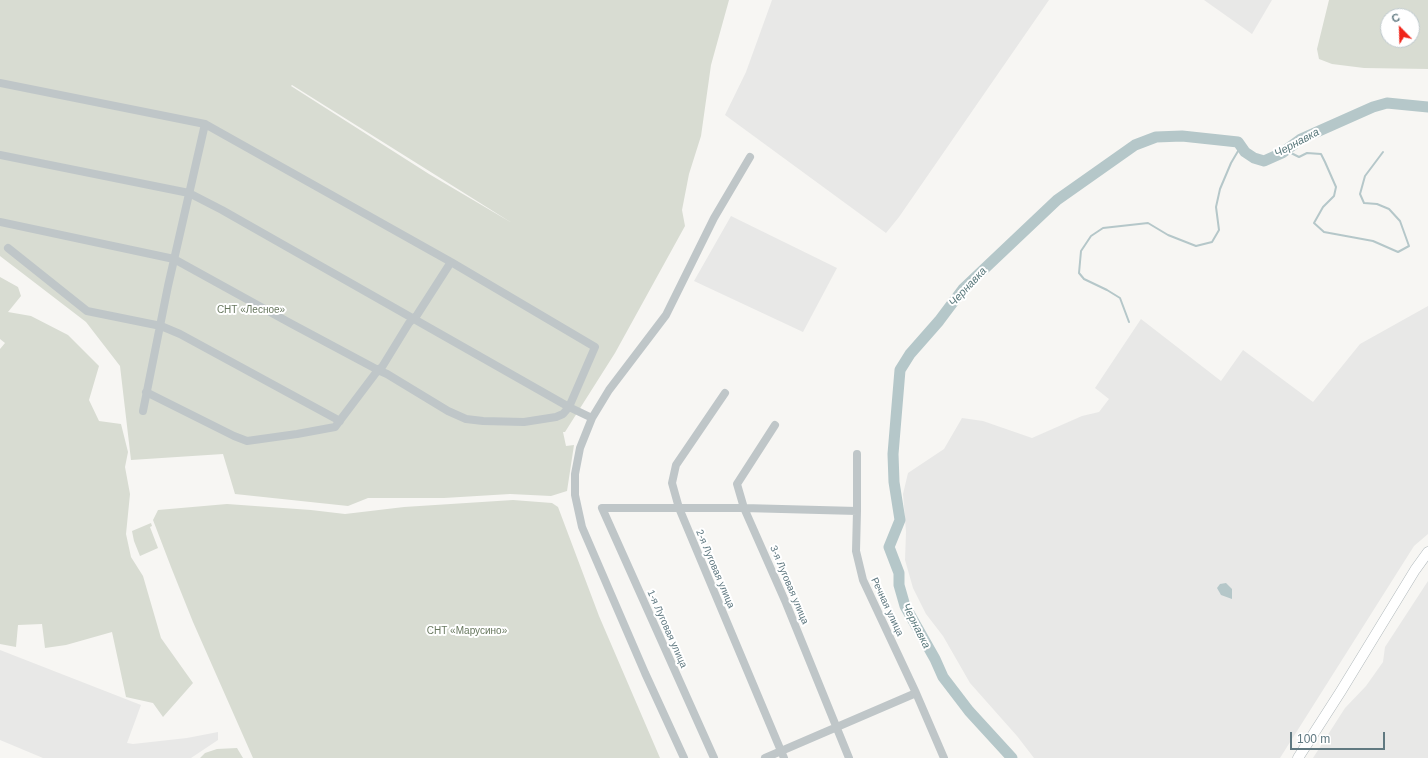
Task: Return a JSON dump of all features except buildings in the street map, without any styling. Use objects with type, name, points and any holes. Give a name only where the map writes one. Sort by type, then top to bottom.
[{"type":"main road","points":[[1298,758],[1428,552]]},
{"type":"street","points":[[0,83],[205,124],[451,262],[594,346],[568,407],[563,414],[556,417],[524,422],[466,419],[448,411],[378,370],[174,259],[0,222]]},
{"type":"street","points":[[143,411],[174,259],[205,124]]},
{"type":"street","points":[[0,155],[189,193],[413,318],[568,407],[592,418]]},
{"type":"street","points":[[684,758],[589,544],[579,515],[575,495],[575,474],[580,448],[592,418],[609,390],[666,315],[714,218],[750,157]]},
{"type":"street","points":[[8,248],[87,311],[161,326],[180,334],[340,421]]},
{"type":"street","points":[[146,392],[234,436],[247,440],[297,434],[335,427],[378,370],[382,367],[409,323],[413,318],[418,316],[451,262]]},
{"type":"street","name":"2-я Луговая улица","points":[[725,394],[676,465],[672,483],[679,508],[783,754]]},
{"type":"street","name":"3-я Луговая улица","points":[[775,426],[737,484],[744,508],[786,603],[849,758]]},
{"type":"street","name":"Речная улица","points":[[857,454],[856,551],[863,580],[916,693],[944,758]]},
{"type":"street","name":"1-я Луговая улица","points":[[679,508],[602,508],[714,758]]},
{"type":"street","points":[[679,508],[857,511]]},
{"type":"street","points":[[765,758],[783,754],[836,727],[916,693]]},
{"type":"shaded area","points":[[772,0],[1049,0],[899,217],[886,233],[725,115],[746,72]]},
{"type":"shaded area","points":[[1204,0],[1272,0],[1252,34]]},
{"type":"shaded area","points":[[731,216],[837,268],[803,332],[694,281]]},
{"type":"shaded area","points":[[1428,306],[1428,534],[1414,546],[1280,758],[1034,758],[1017,736],[970,683],[943,636],[926,614],[913,588],[905,560],[906,532],[903,494],[908,473],[944,449],[962,418],[983,421],[1032,438],[1082,416],[1099,412],[1109,399],[1095,388],[1141,319],[1221,381],[1243,350],[1313,402],[1360,344]]},
{"type":"shaded area","points":[[1428,581],[1428,758],[1313,758],[1345,708],[1366,686],[1383,662],[1385,647]]},
{"type":"shaded area","points":[[1226,583],[1232,589],[1232,599],[1221,595],[1217,588],[1220,584]]},
{"type":"shaded area","points":[[0,650],[141,705],[127,743],[133,744],[187,738],[218,732],[218,740],[191,758],[43,758],[0,740]]},
{"type":"green space","name":"СНТ «Лесное»","points":[[0,0],[729,0],[711,65],[701,136],[689,174],[682,210],[685,226],[615,353],[565,432],[563,432],[566,446],[574,445],[567,491],[551,496],[510,494],[444,498],[368,498],[348,506],[235,494],[223,454],[131,460],[120,366],[86,322],[0,256]],"holes":[[[292,85],[512,223],[429,174],[291,86]]]},
{"type":"green space","points":[[1329,0],[1428,0],[1428,69],[1364,68],[1332,64],[1319,59],[1317,49]]},
{"type":"green space","points":[[0,277],[18,287],[21,296],[8,312],[31,316],[68,335],[99,366],[89,400],[99,421],[121,424],[128,452],[125,467],[130,494],[126,534],[131,557],[143,576],[161,638],[193,683],[163,717],[153,703],[126,697],[112,632],[66,645],[45,648],[42,624],[18,625],[16,647],[0,644],[0,349],[5,343],[0,339]]},
{"type":"green space","name":"СНТ «Марусино»","points":[[513,500],[552,503],[558,507],[599,616],[660,758],[253,758],[193,622],[171,567],[153,520],[158,510],[227,504],[345,514],[404,507]]},
{"type":"green space","points":[[151,523],[152,526],[150,527],[158,548],[140,556],[132,531]]},
{"type":"green space","points":[[237,748],[243,758],[200,758],[205,753],[217,749]]},
{"type":"waterway","name":"Чернавка","points":[[1012,758],[969,711],[943,677],[935,659],[905,606],[899,585],[899,573],[889,547],[900,520],[894,482],[893,454],[900,370],[910,354],[939,321],[963,289],[1057,200],[1135,145],[1156,137],[1182,136],[1238,142],[1245,152],[1254,158],[1264,161],[1282,153],[1301,139],[1373,107],[1387,103],[1428,107]]},
{"type":"waterway","points":[[1129,322],[1120,298],[1084,279],[1079,273],[1081,251],[1091,236],[1103,228],[1148,223],[1168,235],[1196,246],[1212,242],[1219,230],[1216,207],[1220,189],[1231,163],[1241,146]]},
{"type":"waterway","points":[[1285,150],[1299,157],[1307,153],[1321,154],[1336,187],[1334,196],[1323,207],[1314,223],[1324,232],[1373,241],[1398,252],[1409,246],[1400,221],[1389,209],[1377,204],[1364,203],[1360,194],[1365,176],[1383,152]]}]
